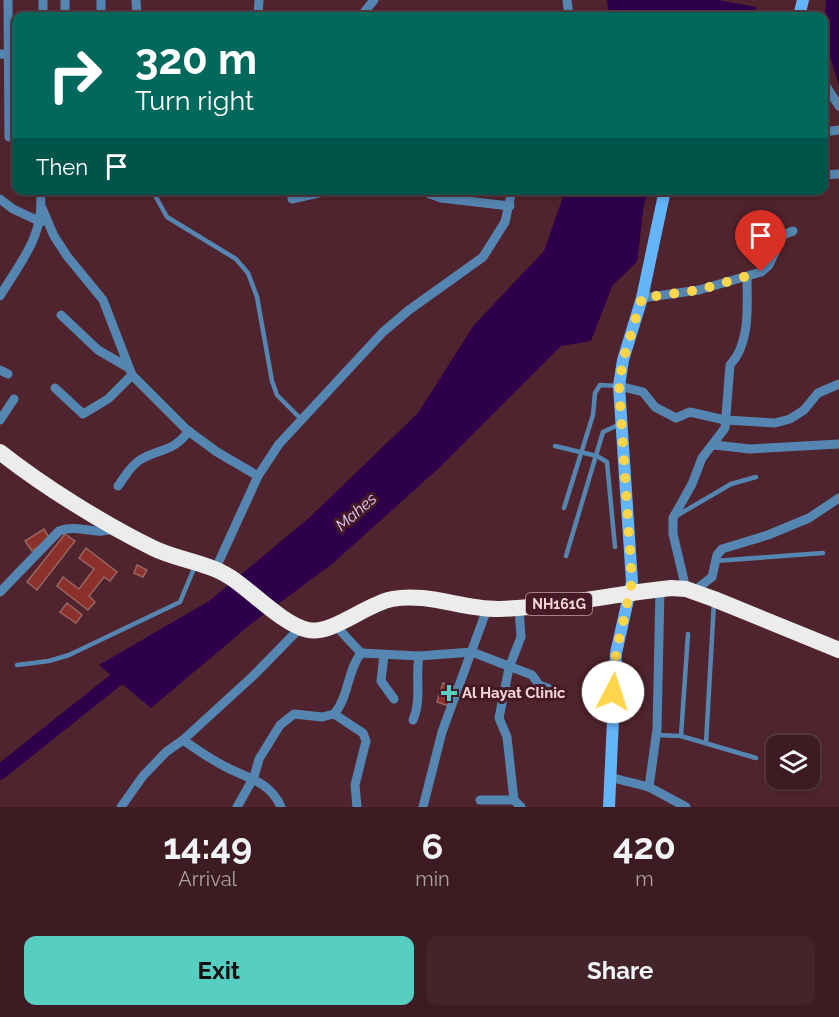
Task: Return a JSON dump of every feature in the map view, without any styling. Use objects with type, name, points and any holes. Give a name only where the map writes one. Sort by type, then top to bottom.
[{"type":"highway","points":[[0,452],[115,527],[155,549],[221,573],[302,627]]},
{"type":"highway","name":"NH161G","points":[[302,627],[317,630],[335,625],[364,609],[403,598],[434,599],[487,609],[519,608],[660,589],[690,591],[714,599],[839,650]]},
{"type":"street","points":[[8,0],[9,54],[5,95],[8,137]]},
{"type":"street","points":[[364,12],[374,0]]},
{"type":"street","points":[[828,89],[839,106]]},
{"type":"street","points":[[0,296],[38,233],[42,208],[41,195]]},
{"type":"street","points":[[292,199],[310,195]]},
{"type":"street","points":[[433,195],[441,198],[510,206]]},
{"type":"street","points":[[221,573],[258,476],[279,444],[383,332],[409,310],[483,257],[499,237],[511,195]]},
{"type":"street","points":[[609,807],[616,653],[632,592],[619,386],[623,360],[642,298],[664,195]]},
{"type":"street","points":[[0,199],[13,209],[41,222]]},
{"type":"street","points":[[42,208],[64,251],[103,300],[130,372]]},
{"type":"street","points":[[642,298],[699,290],[761,272],[769,265],[777,242],[794,231]]},
{"type":"street","points":[[747,277],[747,321],[737,358],[730,364],[725,428],[702,458],[692,484],[673,518],[673,534],[690,591],[712,577],[722,549],[768,535],[809,518],[839,498]]},
{"type":"street","points":[[61,315],[98,350],[130,372],[189,431],[258,476]]},
{"type":"street","points":[[55,388],[83,414],[108,399],[130,372]]},
{"type":"street","points":[[619,386],[643,392],[656,407],[676,418],[690,412],[725,420],[775,423],[790,419],[804,410],[818,393],[839,384]]},
{"type":"street","points":[[0,420],[14,399]]},
{"type":"street","points":[[118,486],[140,460],[171,448],[189,431]]},
{"type":"street","points":[[714,445],[750,449],[839,444]]},
{"type":"street","points":[[0,592],[59,531],[71,528],[101,532],[115,527]]},
{"type":"street","points":[[649,787],[656,735],[660,589]]},
{"type":"street","points":[[480,800],[517,804],[507,738],[499,718],[509,668],[521,637],[519,608]]},
{"type":"street","points":[[423,807],[442,732],[487,609]]},
{"type":"street","points":[[335,625],[361,653],[419,656],[472,652],[532,675],[539,685],[558,692]]},
{"type":"street","points":[[121,807],[144,776],[166,752],[183,740],[302,627]]},
{"type":"street","points":[[237,807],[254,777],[259,759],[280,725],[294,714],[322,717],[334,714],[341,702],[352,668],[361,653]]},
{"type":"street","points":[[384,654],[381,681],[394,699]]},
{"type":"street","points":[[413,720],[419,700],[416,676],[419,656]]},
{"type":"street","points":[[334,714],[363,734],[366,741],[355,785],[357,807]]},
{"type":"street","points":[[183,740],[224,767],[254,777],[277,798],[281,807]]},
{"type":"street","points":[[609,777],[649,787],[682,805]]},
{"type":"lane","points":[[155,195],[167,217],[236,260],[248,273],[257,297],[272,381],[277,395],[302,420]]},
{"type":"lane","points":[[564,508],[593,415],[597,389],[606,384],[619,386]]},
{"type":"lane","points":[[566,556],[603,432],[620,424]]},
{"type":"lane","points":[[555,446],[597,456],[604,459],[609,467],[615,547]]},
{"type":"lane","points":[[673,518],[731,484],[756,477]]},
{"type":"lane","points":[[716,561],[823,553]]},
{"type":"lane","points":[[17,665],[49,661],[69,655],[180,602],[196,564]]},
{"type":"lane","points":[[705,743],[714,599]]},
{"type":"lane","points":[[681,736],[688,634]]},
{"type":"lane","points":[[656,735],[681,736],[756,758]]},
{"type":"water","points":[[607,0],[718,0],[756,7],[757,12],[608,12]]},
{"type":"water","points":[[826,0],[839,0],[839,86],[828,49],[828,12],[825,12]]},
{"type":"water","points":[[564,195],[647,195],[591,341],[561,346],[440,467],[332,564],[251,624],[151,708],[99,665],[209,601],[309,518],[418,413],[474,325],[544,251]]},
{"type":"building","points":[[44,529],[50,539],[32,551],[25,541]]},
{"type":"building","points":[[65,534],[75,541],[37,590],[27,582]]},
{"type":"building","points":[[86,548],[117,572],[110,581],[104,577],[89,596],[95,602],[88,610],[57,586],[63,577],[79,589],[94,569],[79,558]]},
{"type":"building","points":[[137,565],[147,570],[143,577],[134,573]]},
{"type":"building","points":[[67,603],[82,615],[76,623],[60,612]]},
{"type":"building","points":[[443,683],[455,687],[449,706],[437,702]]},
{"type":"waterway","name":"Mahes","points":[[605,282],[630,258],[637,195]]},
{"type":"waterway","name":"Mahes","points":[[0,772],[132,667]]},
{"type":"place","name":"Al Hayat Clinic","points":[[449,693]]},
{"type":"route","points":[[613,692],[616,653],[632,592],[619,386],[623,360],[642,298],[699,290],[761,272]]}]
